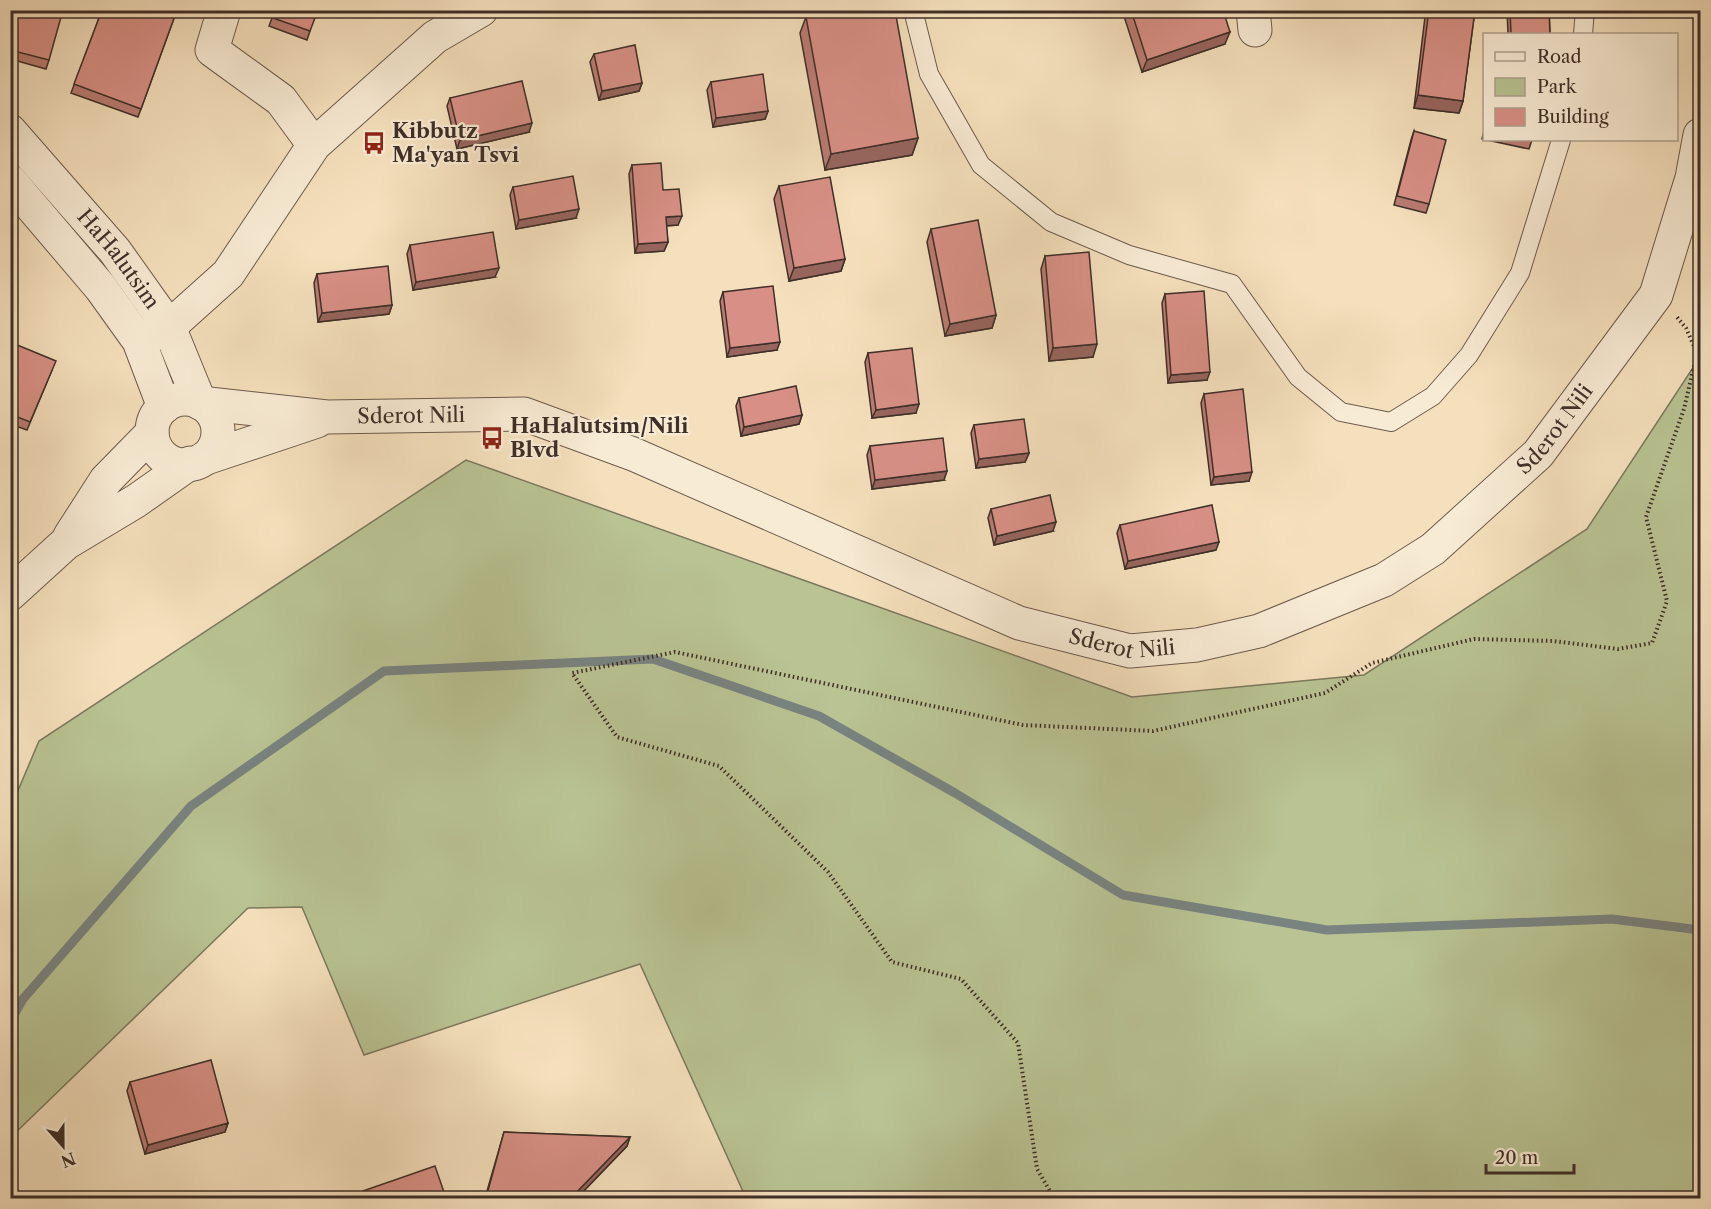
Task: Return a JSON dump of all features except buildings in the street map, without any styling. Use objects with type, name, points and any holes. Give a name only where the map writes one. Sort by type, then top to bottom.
[{"type":"street","points":[[224,10],[212,50],[281,100],[314,145]]},
{"type":"street","points":[[139,341],[169,327],[228,274],[314,145],[435,37],[481,10]]},
{"type":"street","name":"HaHalutsim","points":[[10,131],[115,250],[169,327],[200,403]]},
{"type":"street","name":"Sderot Nili","points":[[200,403],[327,417],[524,414],[633,454],[1019,623],[1130,651],[1197,645],[1259,631],[1384,580],[1433,549],[1538,454],[1656,295],[1692,178],[1701,135]]},
{"type":"street","name":"HaHalutsim","points":[[10,181],[101,288],[139,341],[158,420]]},
{"type":"street","points":[[181,399],[200,403],[219,424],[216,443],[197,461],[174,463],[158,451],[158,420],[181,399]]},
{"type":"street","name":"Sderot Nili","points":[[10,594],[66,543],[197,461],[327,417]]},
{"type":"street","name":"Sderot Nili","points":[[66,543],[106,480],[158,420]]},
{"type":"lane","points":[[913,10],[929,74],[981,165],[1051,222],[1129,255],[1232,284],[1298,377],[1341,412],[1390,422],[1433,396],[1469,355],[1520,273],[1561,141]]},
{"type":"lane","points":[[1583,33],[1585,10]]},
{"type":"path","points":[[1054,1198],[1037,1169],[1018,1042],[961,979],[892,962],[828,872],[719,766],[617,737],[572,674],[675,652],[1023,725],[1153,731],[1325,693],[1372,663],[1474,639],[1553,641],[1618,649],[1652,643],[1668,601],[1646,517],[1684,410],[1697,353],[1686,328],[1656,295]]},
{"type":"green space","points":[[1700,357],[1700,1198],[746,1198],[640,964],[364,1055],[302,907],[248,908],[11,1137],[11,807],[39,741],[466,460],[1132,697],[1364,675],[1587,529]]},
{"type":"waterway","points":[[10,1022],[23,999],[191,806],[384,671],[653,659],[819,716],[955,793],[1123,895],[1327,930],[1612,919],[1700,930]]},
{"type":"place","name":"Kibbutz Ma'yan Tsvi","points":[[374,143]]},
{"type":"place","name":"HaHalutsim/Nili Blvd","points":[[492,438]]}]
